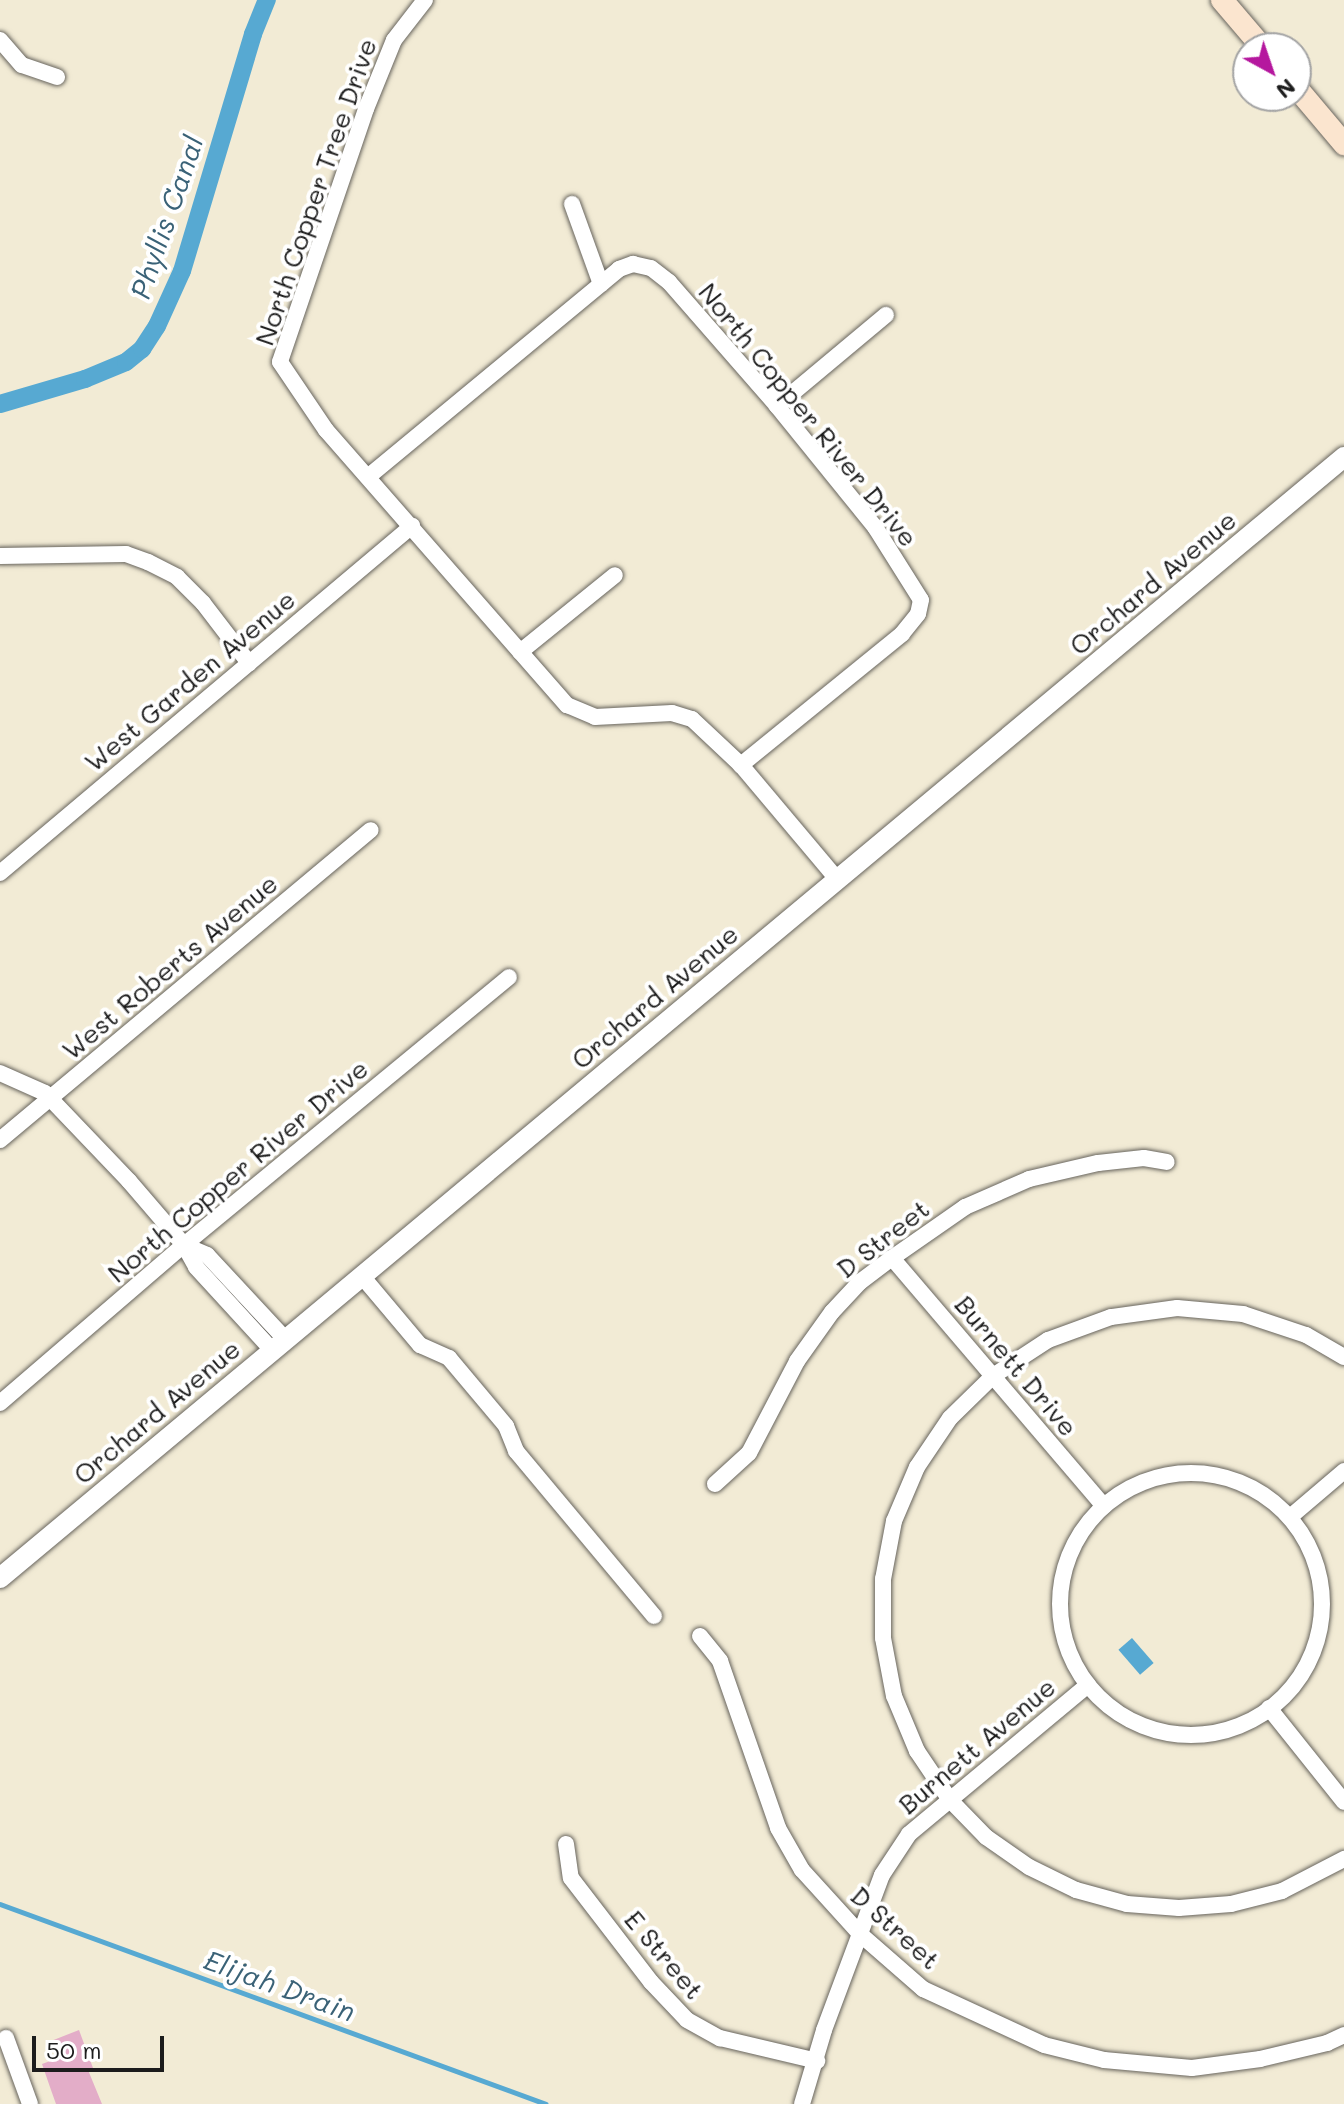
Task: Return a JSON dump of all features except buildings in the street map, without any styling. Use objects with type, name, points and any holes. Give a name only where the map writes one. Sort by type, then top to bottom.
[{"type":"main road","points":[[1222,0],[1249,32]]},
{"type":"main road","points":[[1312,106],[1344,144]]},
{"type":"street","name":"North Copper Tree Drive","points":[[425,0],[394,40],[366,109],[280,362],[326,430],[567,705],[595,717],[672,713],[692,719],[741,765],[837,879]]},
{"type":"street","points":[[0,40],[22,65],[57,77]]},
{"type":"street","points":[[369,476],[601,284],[572,204]]},
{"type":"street","name":"North Copper River Drive","points":[[601,284],[633,264],[651,268],[669,282],[777,406],[875,527],[921,600],[918,614],[902,634],[741,765]]},
{"type":"street","points":[[777,406],[886,315]]},
{"type":"street","name":"Orchard Avenue","points":[[0,1578],[1344,457]]},
{"type":"street","name":"West Garden Avenue","points":[[0,873],[412,526]]},
{"type":"street","points":[[0,556],[126,554],[148,562],[177,577],[203,603],[249,663]]},
{"type":"street","points":[[520,652],[615,575]]},
{"type":"street","name":"West Roberts Avenue","points":[[0,1140],[371,830]]},
{"type":"street","name":"North Copper River Drive","points":[[0,1403],[184,1245],[509,977]]},
{"type":"street","points":[[0,1073],[50,1099],[184,1245],[207,1255],[278,1345]]},
{"type":"street","name":"D Street","points":[[715,1484],[749,1453],[797,1361],[832,1312],[860,1282],[892,1258],[965,1207],[1029,1179],[1098,1163],[1144,1158],[1167,1162]]},
{"type":"street","name":"Burnett Drive","points":[[892,1258],[1104,1506]]},
{"type":"street","points":[[361,1275],[420,1345],[449,1358],[506,1426],[516,1451],[654,1616]]},
{"type":"street","points":[[1344,1357],[1306,1335],[1243,1314],[1177,1308],[1098,1322],[1048,1340],[993,1376],[950,1418],[917,1467],[894,1521],[883,1579],[883,1638],[894,1696],[917,1751],[950,1800],[986,1837],[1029,1867],[1076,1890],[1127,1904],[1179,1908],[1231,1904],[1282,1891],[1344,1859]]},
{"type":"street","points":[[1290,1517],[1344,1471]]},
{"type":"street","points":[[1201,1473],[1254,1488],[1290,1517],[1314,1558],[1322,1613],[1306,1666],[1284,1696],[1269,1708],[1219,1732],[1182,1734],[1163,1732],[1128,1719],[1088,1685],[1068,1650],[1063,1631],[1061,1594],[1076,1541],[1104,1506],[1146,1481],[1173,1474],[1201,1473]]},
{"type":"street","name":"D Street","points":[[700,1636],[720,1661],[778,1828],[802,1870],[860,1934],[923,1989],[1044,2045],[1104,2060],[1192,2068],[1260,2059],[1327,2043],[1344,2035]]},
{"type":"street","name":"Burnett Avenue","points":[[802,2104],[824,2030],[882,1875],[909,1834],[1088,1685]]},
{"type":"street","points":[[1269,1708],[1344,1802]]},
{"type":"street","name":"E Street","points":[[566,1844],[571,1878],[651,1982],[687,2020],[720,2038],[817,2061]]},
{"type":"street","points":[[6,2038],[30,2104]]},
{"type":"water","points":[[1132,1638],[1154,1663],[1140,1675],[1118,1650]]},
{"type":"waterway","name":"Phyllis Canal","points":[[0,404],[85,379],[126,362],[142,349],[157,326],[182,271],[253,34],[267,0]]},
{"type":"waterway","name":"Elijah Drain","points":[[0,1904],[546,2104]]}]
